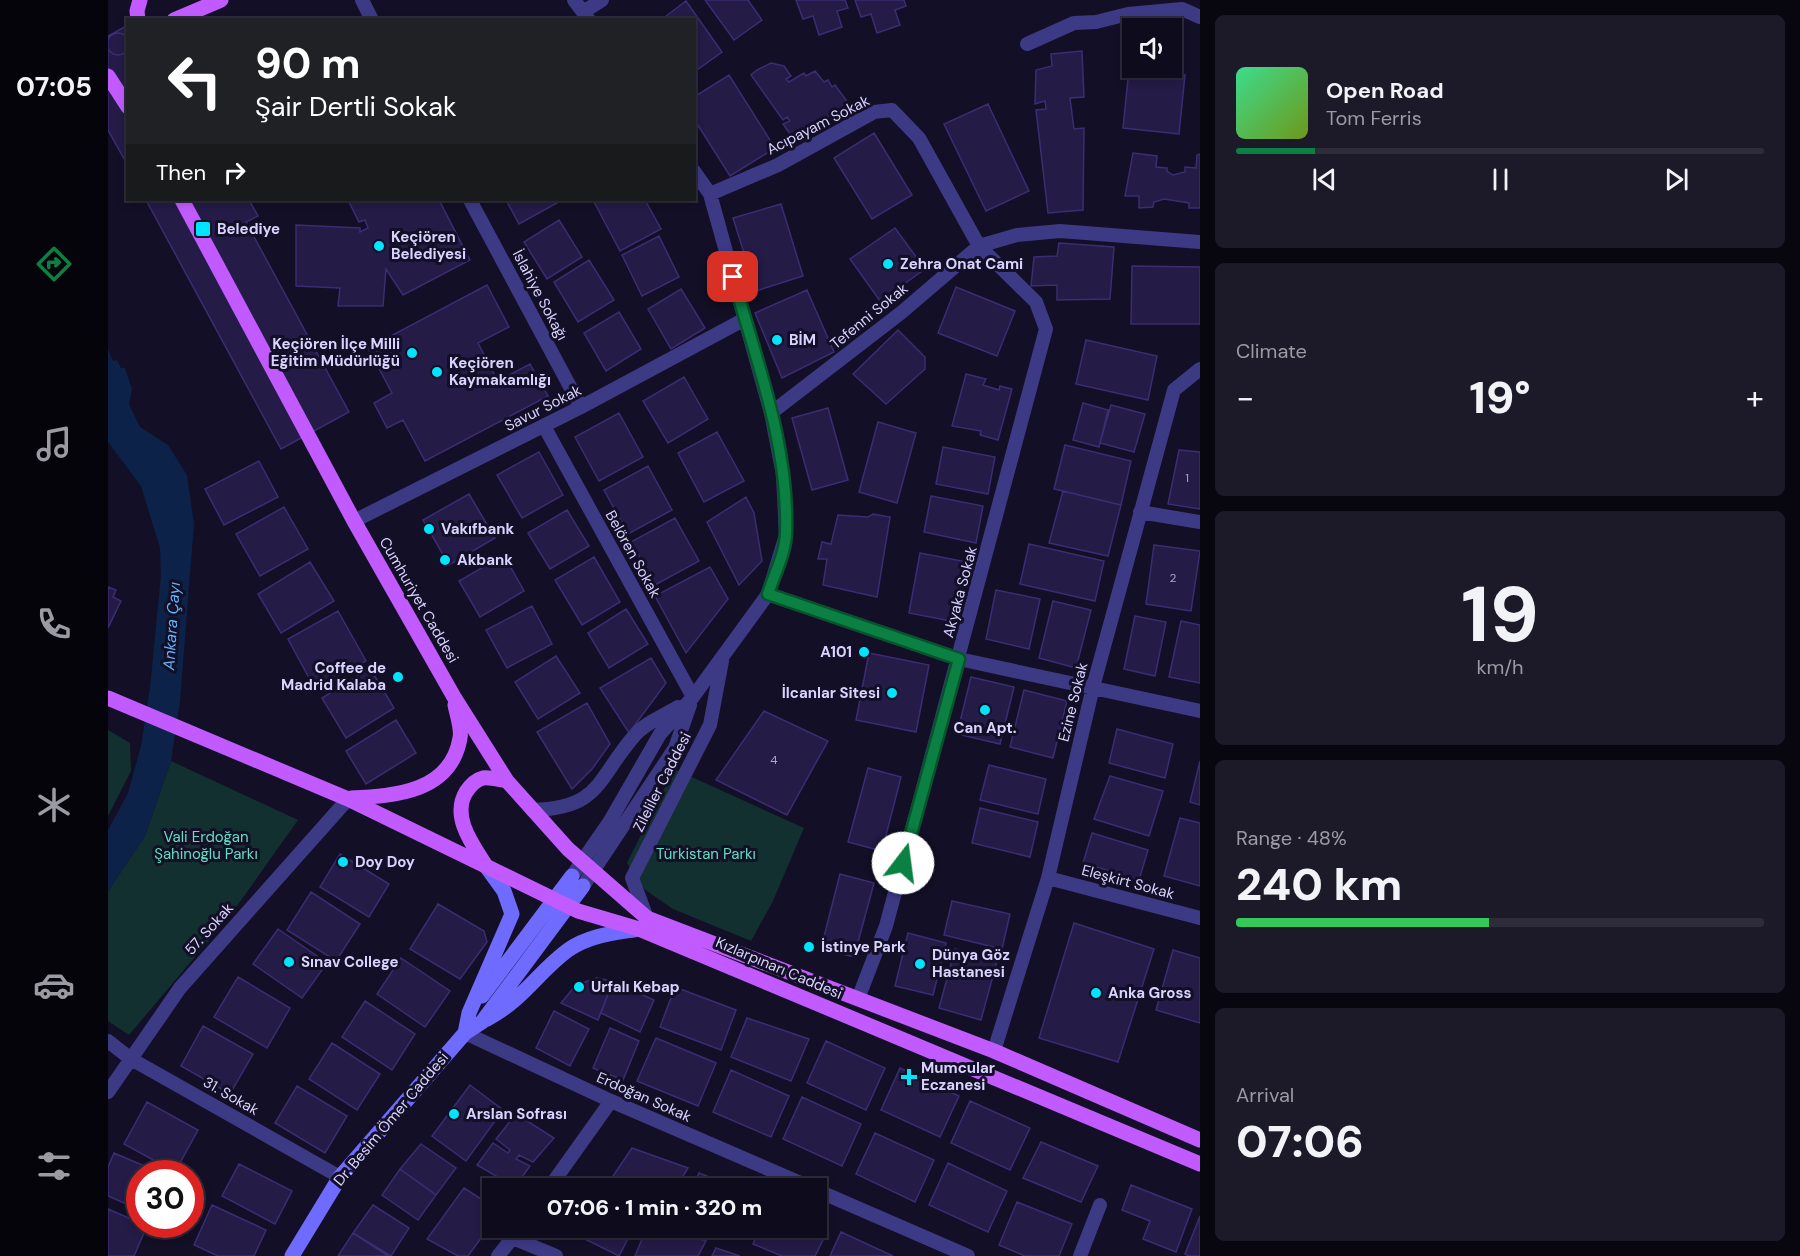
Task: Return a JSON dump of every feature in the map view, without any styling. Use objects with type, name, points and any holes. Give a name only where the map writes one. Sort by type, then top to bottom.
[{"type":"main road","points":[[138,18],[140,0]]},
{"type":"main road","points":[[179,18],[221,0]]},
{"type":"main road","points":[[108,76],[126,104]]},
{"type":"main road","name":"Cumhuriyet Caddesi","points":[[183,201],[354,521],[454,697],[507,781]]},
{"type":"main road","points":[[348,799],[395,796],[428,785],[446,771],[461,736],[454,697]]},
{"type":"main road","name":"Kızlarpınarı Caddesi","points":[[108,698],[348,799],[578,911],[643,924],[858,999],[994,1051],[1200,1140]]},
{"type":"main road","points":[[476,1017],[512,914],[504,891],[469,839],[460,817],[461,799],[471,784],[483,778],[507,781]]},
{"type":"main road","name":"Kızlarpınarı Caddesi","points":[[507,781],[568,849],[643,924],[1200,1164]]},
{"type":"main road","points":[[476,1017],[578,881]]},
{"type":"main road","points":[[476,1017],[509,1007],[569,950],[599,935],[643,924]]},
{"type":"main road","name":"Dr. Besim Ömer Caddesi","points":[[292,1256],[340,1177],[465,1033],[476,1017]]},
{"type":"street","points":[[362,0],[371,18]]},
{"type":"street","points":[[574,0],[586,16],[602,0]]},
{"type":"street","points":[[1027,44],[1074,23],[1096,22],[1128,14],[1182,9],[1200,17]]},
{"type":"street","name":"Acıpayam Sokak","points":[[710,194],[778,165],[874,112],[892,110],[919,138],[980,246]]},
{"type":"street","points":[[578,881],[660,734],[693,697],[768,594],[786,535],[783,475],[771,413],[710,194],[696,174]]},
{"type":"street","name":"İslahiye Sokağı","points":[[471,201],[581,407]]},
{"type":"street","name":"Tefenni Sokak","points":[[771,413],[902,312],[980,246],[1017,235],[1060,231],[1200,242]]},
{"type":"street","name":"Akyaka Sokak","points":[[858,999],[886,926],[1046,329],[1036,302],[980,246]]},
{"type":"street","name":"Savur Sokak","points":[[354,521],[581,407],[745,319]]},
{"type":"street","name":"Ezine Sokak","points":[[994,1051],[1048,878],[1093,687],[1174,390],[1198,369]]},
{"type":"street","name":"Belören Sokak","points":[[544,426],[693,697]]},
{"type":"street","points":[[1140,512],[1200,522]]},
{"type":"street","points":[[768,594],[959,659],[1200,711]]},
{"type":"street","name":"Zileliler Caddesi","points":[[643,924],[632,878],[710,725],[723,656]]},
{"type":"street","points":[[578,881],[675,748],[693,697]]},
{"type":"street","points":[[532,810],[556,809],[577,804],[599,786],[636,733],[693,697]]},
{"type":"street","name":"57. Sokak","points":[[108,1092],[180,988],[348,799]]},
{"type":"street","name":"Eleşkirt Sokak","points":[[1048,878],[1200,918]]},
{"type":"street","name":"Erdoğan Sokak","points":[[465,1033],[611,1101],[789,1178]]},
{"type":"street","name":"31. Sokak","points":[[108,1041],[131,1059],[340,1177]]},
{"type":"street","points":[[556,1178],[611,1101]]},
{"type":"street","name":"Erdoğan Sokak","points":[[827,1195],[968,1256]]},
{"type":"street","points":[[1080,1256],[1100,1205]]},
{"type":"street","points":[[498,1256],[512,1238]]},
{"type":"street","points":[[527,1238],[556,1256]]},
{"type":"green space","points":[[108,730],[130,743],[131,771],[108,816]]},
{"type":"green space","name":"Vali Erdoğan Şahinoğlu Parkı","points":[[171,761],[298,820],[232,913],[129,1035],[108,1021],[108,891],[145,836]]},
{"type":"green space","name":"Türkistan Parkı","points":[[674,769],[804,828],[773,901],[751,941],[673,909],[644,889],[627,863]]},
{"type":"water","name":"Ankara Çayı","points":[[108,349],[113,361],[117,360],[121,368],[125,368],[132,389],[129,404],[140,427],[168,445],[187,475],[194,524],[180,701],[171,761],[145,836],[108,891],[108,830],[128,793],[141,746],[150,688],[161,575],[160,548],[141,486],[108,442]]},
{"type":"building","points":[[705,0],[748,0],[762,20],[734,40]]},
{"type":"building","points":[[796,0],[845,0],[848,8],[837,11],[842,27],[819,35],[813,16],[803,19]]},
{"type":"building","points":[[855,0],[904,0],[906,6],[895,10],[900,25],[877,33],[871,14],[861,17]]},
{"type":"building","points":[[686,1],[722,52],[696,71],[696,18],[664,18]]},
{"type":"building","points":[[126,26],[126,162],[108,130],[108,36]]},
{"type":"building","points":[[122,34],[126,36],[126,52],[118,55],[110,52],[107,44],[110,36]]},
{"type":"building","points":[[1082,51],[1084,97],[1070,98],[1074,129],[1084,128],[1083,210],[1048,213],[1036,110],[1046,109],[1045,101],[1035,104],[1036,70],[1052,66],[1051,54]]},
{"type":"building","points":[[771,63],[784,66],[791,76],[786,79],[789,82],[804,73],[806,76],[815,71],[824,82],[828,80],[832,87],[835,85],[849,104],[793,138],[783,124],[790,121],[787,117],[783,120],[751,75]]},
{"type":"building","points":[[729,75],[775,148],[730,176],[696,122],[696,96]]},
{"type":"building","points":[[1182,75],[1185,75],[1179,134],[1123,128],[1128,78],[1182,78]]},
{"type":"building","points":[[988,104],[1029,191],[986,211],[944,124]]},
{"type":"building","points":[[874,133],[912,195],[872,219],[834,158]]},
{"type":"building","points":[[1133,153],[1157,156],[1156,167],[1167,168],[1167,171],[1173,175],[1185,172],[1185,167],[1196,168],[1197,155],[1200,154],[1200,208],[1189,208],[1189,203],[1164,199],[1154,202],[1153,207],[1139,208],[1139,196],[1125,196]]},
{"type":"building","points":[[147,201],[250,201],[258,216],[246,222],[349,412],[281,449]]},
{"type":"building","name":"Keçiören Belediyesi","points":[[348,201],[440,201],[470,260],[403,295],[386,269],[383,306],[338,306],[340,288],[296,286],[296,225],[360,228],[360,232],[368,228],[365,220],[359,222]]},
{"type":"building","points":[[507,201],[556,201],[557,203],[519,224]]},
{"type":"building","points":[[594,201],[646,201],[661,229],[620,251]]},
{"type":"building","points":[[781,204],[803,276],[756,291],[733,218]]},
{"type":"building","points":[[559,220],[582,257],[547,279],[524,242]]},
{"type":"building","name":"Zehra Onat Cami","points":[[895,228],[925,269],[880,301],[850,259]]},
{"type":"building","points":[[659,236],[679,277],[642,296],[622,255]]},
{"type":"building","points":[[1059,243],[1114,247],[1110,299],[1057,300],[1057,285],[1031,286],[1034,257],[1057,256]]},
{"type":"building","points":[[589,260],[614,300],[578,322],[554,282]]},
{"type":"building","points":[[1132,266],[1200,267],[1200,324],[1131,324]]},
{"type":"building","name":"Keçiören Kaymakamlığı","points":[[487,285],[509,327],[478,343],[498,381],[530,364],[548,396],[425,461],[403,420],[387,428],[374,403],[392,393],[368,348]]},
{"type":"building","points":[[956,287],[1015,311],[997,356],[938,333]]},
{"type":"building","points":[[681,289],[705,328],[671,349],[648,309]]},
{"type":"building","points":[[807,290],[834,352],[782,378],[755,313]]},
{"type":"building","points":[[619,312],[641,349],[606,371],[584,333]]},
{"type":"building","points":[[898,330],[925,357],[925,369],[886,404],[853,374]]},
{"type":"building","points":[[1086,340],[1157,356],[1148,400],[1076,384]]},
{"type":"building","points":[[966,374],[986,379],[983,385],[999,390],[1000,386],[1012,389],[998,440],[980,435],[981,431],[952,426]]},
{"type":"building","points":[[684,377],[708,419],[668,443],[643,401]]},
{"type":"building","points":[[1083,403],[1108,410],[1099,447],[1073,440]]},
{"type":"building","points":[[1111,405],[1145,414],[1134,452],[1100,443]]},
{"type":"building","points":[[828,408],[848,480],[812,490],[792,418]]},
{"type":"building","points":[[619,413],[643,457],[599,481],[575,437]]},
{"type":"building","points":[[878,422],[916,433],[897,503],[859,492]]},
{"type":"building","points":[[717,432],[744,481],[704,502],[678,453]]},
{"type":"building","points":[[1065,445],[1131,461],[1121,505],[1054,489]]},
{"type":"building","points":[[943,447],[995,457],[988,494],[936,484]]},
{"type":"building","points":[[1179,450],[1200,452],[1200,509],[1168,504]]},
{"type":"building","points":[[539,452],[563,495],[522,518],[497,475]]},
{"type":"building","points":[[259,461],[278,497],[224,525],[205,489]]},
{"type":"building","points":[[648,466],[672,510],[628,534],[604,490]]},
{"type":"building","points":[[1063,491],[1121,505],[1108,556],[1049,543]]},
{"type":"building","points":[[469,494],[495,538],[449,565],[423,520]]},
{"type":"building","points":[[931,496],[983,506],[976,543],[924,532]]},
{"type":"building","points":[[746,497],[754,513],[762,561],[739,585],[707,522]]},
{"type":"building","points":[[284,507],[308,549],[260,576],[236,534]]},
{"type":"building","points":[[567,510],[589,546],[550,569],[528,533]]},
{"type":"building","points":[[873,514],[890,517],[877,597],[823,585],[827,559],[818,559],[822,542],[831,544],[838,515],[868,517]]},
{"type":"building","points":[[675,518],[699,561],[655,585],[631,542]]},
{"type":"building","points":[[1029,544],[1104,561],[1095,601],[1020,584]]},
{"type":"building","points":[[1154,545],[1200,551],[1191,611],[1146,604]]},
{"type":"building","points":[[920,553],[967,562],[956,622],[909,613]]},
{"type":"building","points":[[504,555],[524,591],[480,617],[459,581]]},
{"type":"building","points":[[594,557],[620,602],[582,625],[555,580]]},
{"type":"building","points":[[310,562],[334,601],[281,633],[258,594]]},
{"type":"building","points":[[710,567],[728,599],[686,653],[655,596]]},
{"type":"building","points":[[108,587],[116,590],[113,597],[121,601],[108,628]]},
{"type":"building","points":[[996,590],[1040,599],[1029,649],[986,639]]},
{"type":"building","points":[[1053,601],[1091,610],[1076,668],[1039,658]]},
{"type":"building","points":[[532,606],[552,644],[507,668],[486,630]]},
{"type":"building","points":[[626,609],[648,644],[609,668],[588,633]]},
{"type":"building","points":[[338,611],[366,661],[315,689],[288,639]]},
{"type":"building","points":[[1135,616],[1166,622],[1155,676],[1124,669]]},
{"type":"building","points":[[1181,621],[1200,625],[1200,683],[1169,677]]},
{"type":"building","name":"İlcanlar Sitesi","points":[[869,653],[929,665],[916,732],[856,720]]},
{"type":"building","points":[[556,656],[580,693],[538,719],[515,682]]},
{"type":"building","points":[[651,658],[666,683],[629,733],[600,688]]},
{"type":"building","points":[[370,668],[394,708],[346,738],[322,698]]},
{"type":"building","name":"Can Apt.","points":[[971,677],[1014,687],[1000,744],[957,734]]},
{"type":"building","points":[[1024,690],[1067,701],[1053,758],[1010,747]]},
{"type":"building","points":[[587,703],[610,744],[592,769],[572,789],[537,732]]},
{"type":"building","points":[[764,711],[828,741],[787,815],[716,780]]},
{"type":"building","points":[[396,720],[416,753],[366,784],[346,751]]},
{"type":"building","points":[[1117,729],[1173,744],[1165,778],[1109,763]]},
{"type":"building","points":[[1200,761],[1200,805],[1190,802]]},
{"type":"building","points":[[989,765],[1046,779],[1038,814],[980,800]]},
{"type":"building","points":[[868,768],[901,777],[882,851],[848,842]]},
{"type":"building","points":[[1110,776],[1163,791],[1149,836],[1094,819]]},
{"type":"building","points":[[980,808],[1038,822],[1030,857],[972,843]]},
{"type":"building","points":[[1180,818],[1200,823],[1200,886],[1164,876]]},
{"type":"building","points":[[1092,833],[1148,850],[1139,880],[1083,863]]},
{"type":"building","points":[[340,854],[389,884],[369,917],[320,887]]},
{"type":"building","points":[[840,874],[874,883],[854,957],[821,948]]},
{"type":"building","points":[[311,892],[360,924],[336,961],[287,930]]},
{"type":"building","points":[[952,901],[1010,914],[1002,949],[944,935]]},
{"type":"building","points":[[438,904],[484,931],[487,942],[460,979],[410,949]]},
{"type":"building","name":"Anka Gross","points":[[1074,923],[1154,949],[1118,1062],[1039,1038]]},
{"type":"building","points":[[278,929],[327,963],[302,998],[253,964]]},
{"type":"building","name":"Dünya Göz Hastanesi","points":[[908,933],[946,943],[933,995],[895,986]]},
{"type":"building","points":[[955,949],[997,961],[981,1020],[939,1008]]},
{"type":"building","points":[[1173,950],[1200,958],[1200,1023],[1156,1010]]},
{"type":"building","points":[[401,958],[450,991],[425,1027],[377,994]]},
{"type":"building","points":[[238,977],[290,1008],[267,1048],[214,1017]]},
{"type":"building","points":[[597,978],[613,981],[598,1020],[561,1003],[576,985]]},
{"type":"building","points":[[613,981],[654,1000],[640,1032],[601,1013]]},
{"type":"building","points":[[675,987],[736,1010],[721,1050],[660,1027]]},
{"type":"building","points":[[365,1001],[415,1034],[392,1070],[342,1037]]},
{"type":"building","points":[[554,1011],[589,1029],[570,1066],[536,1048]]},
{"type":"building","points":[[747,1018],[809,1039],[791,1081],[731,1057]]},
{"type":"building","points":[[203,1026],[253,1054],[230,1094],[181,1066]]},
{"type":"building","points":[[610,1028],[639,1041],[623,1080],[593,1068]]},
{"type":"building","points":[[656,1038],[716,1063],[698,1106],[637,1081]]},
{"type":"building","points":[[826,1041],[885,1068],[866,1110],[807,1083]]},
{"type":"building","points":[[332,1043],[380,1074],[357,1110],[309,1079]]},
{"type":"building","points":[[900,1068],[959,1096],[940,1137],[881,1110]]},
{"type":"building","points":[[731,1070],[789,1096],[771,1137],[713,1112]]},
{"type":"building","points":[[470,1085],[503,1110],[466,1161],[432,1136]]},
{"type":"building","points":[[297,1086],[347,1116],[325,1153],[275,1123]]},
{"type":"building","points":[[802,1097],[861,1124],[842,1166],[783,1139]]},
{"type":"building","points":[[970,1101],[1030,1128],[1010,1170],[951,1143]]},
{"type":"building","points":[[147,1102],[198,1130],[182,1160],[153,1160],[124,1144]]},
{"type":"building","points":[[516,1114],[554,1138],[533,1162],[519,1155],[516,1159],[530,1166],[521,1178],[499,1178],[477,1165],[493,1143],[508,1153],[510,1150],[496,1139]]},
{"type":"building","points":[[875,1133],[934,1160],[915,1202],[856,1174]]},
{"type":"building","points":[[1041,1142],[1098,1166],[1081,1202],[1023,1178]]},
{"type":"building","points":[[421,1144],[456,1168],[436,1195],[400,1169]]},
{"type":"building","points":[[632,1148],[688,1168],[682,1178],[612,1178]]},
{"type":"building","points":[[114,1153],[130,1160],[126,1160],[126,1204],[108,1196],[108,1167]]},
{"type":"building","points":[[948,1163],[1007,1191],[988,1232],[929,1205]]},
{"type":"building","points":[[239,1164],[292,1191],[275,1224],[222,1196]]},
{"type":"building","points":[[400,1169],[436,1195],[418,1220],[382,1195]]},
{"type":"building","points":[[699,1173],[712,1178],[697,1178]]},
{"type":"building","points":[[1131,1185],[1192,1209],[1176,1252],[1143,1239],[1150,1221],[1122,1210]]},
{"type":"building","points":[[464,1188],[482,1200],[482,1237],[468,1256],[458,1256],[427,1239]]},
{"type":"building","points":[[1017,1202],[1072,1224],[1059,1256],[1025,1256],[999,1245]]},
{"type":"building","points":[[212,1205],[266,1230],[254,1256],[218,1256],[194,1245],[197,1238],[204,1238],[204,1223]]},
{"type":"building","points":[[373,1205],[409,1228],[391,1256],[353,1233]]},
{"type":"building","points":[[108,1209],[126,1217],[126,1238],[142,1238],[134,1256],[108,1256]]},
{"type":"building","points":[[1200,1216],[1200,1256],[1189,1256],[1185,1254]]},
{"type":"building","points":[[841,1232],[893,1256],[830,1256]]},
{"type":"building","points":[[353,1233],[388,1256],[338,1256]]},
{"type":"building","points":[[583,1238],[628,1238],[619,1256]]},
{"type":"building","points":[[642,1238],[697,1238],[706,1241],[698,1256],[635,1256]]},
{"type":"building","points":[[755,1238],[824,1238],[815,1256],[782,1256],[753,1244]]},
{"type":"building","points":[[716,1248],[740,1256],[712,1256]]},
{"type":"place","name":"Belediye","points":[[203,229]]},
{"type":"place","name":"Keçiören Belediyesi","points":[[379,246]]},
{"type":"place","name":"Zehra Onat Cami","points":[[888,264]]},
{"type":"place","name":"BİM","points":[[777,340]]},
{"type":"place","name":"Keçiören İlçe Milli Eğitim Müdürlüğü","points":[[412,353]]},
{"type":"place","name":"Keçiören Kaymakamlığı","points":[[437,372]]},
{"type":"place","name":"Vakıfbank","points":[[429,529]]},
{"type":"place","name":"Akbank","points":[[445,560]]},
{"type":"place","name":"A101","points":[[864,652]]},
{"type":"place","name":"Coffee de Madrid Kalaba","points":[[398,677]]},
{"type":"place","name":"İlcanlar Sitesi","points":[[892,693]]},
{"type":"place","name":"Can Apt.","points":[[985,710]]},
{"type":"place","name":"Doy Doy","points":[[343,862]]},
{"type":"place","name":"İstinye Park","points":[[809,947]]},
{"type":"place","name":"Sınav College","points":[[289,962]]},
{"type":"place","name":"Dünya Göz Hastanesi","points":[[920,964]]},
{"type":"place","name":"Urfalı Kebap","points":[[579,987]]},
{"type":"place","name":"Anka Gross","points":[[1096,993]]},
{"type":"place","name":"Mumcular Eczanesi","points":[[909,1077]]},
{"type":"place","name":"Arslan Sofrası","points":[[454,1114]]},
{"type":"route","points":[[733,277],[771,413],[783,475],[786,535],[768,594],[959,659],[903,863]]}]
